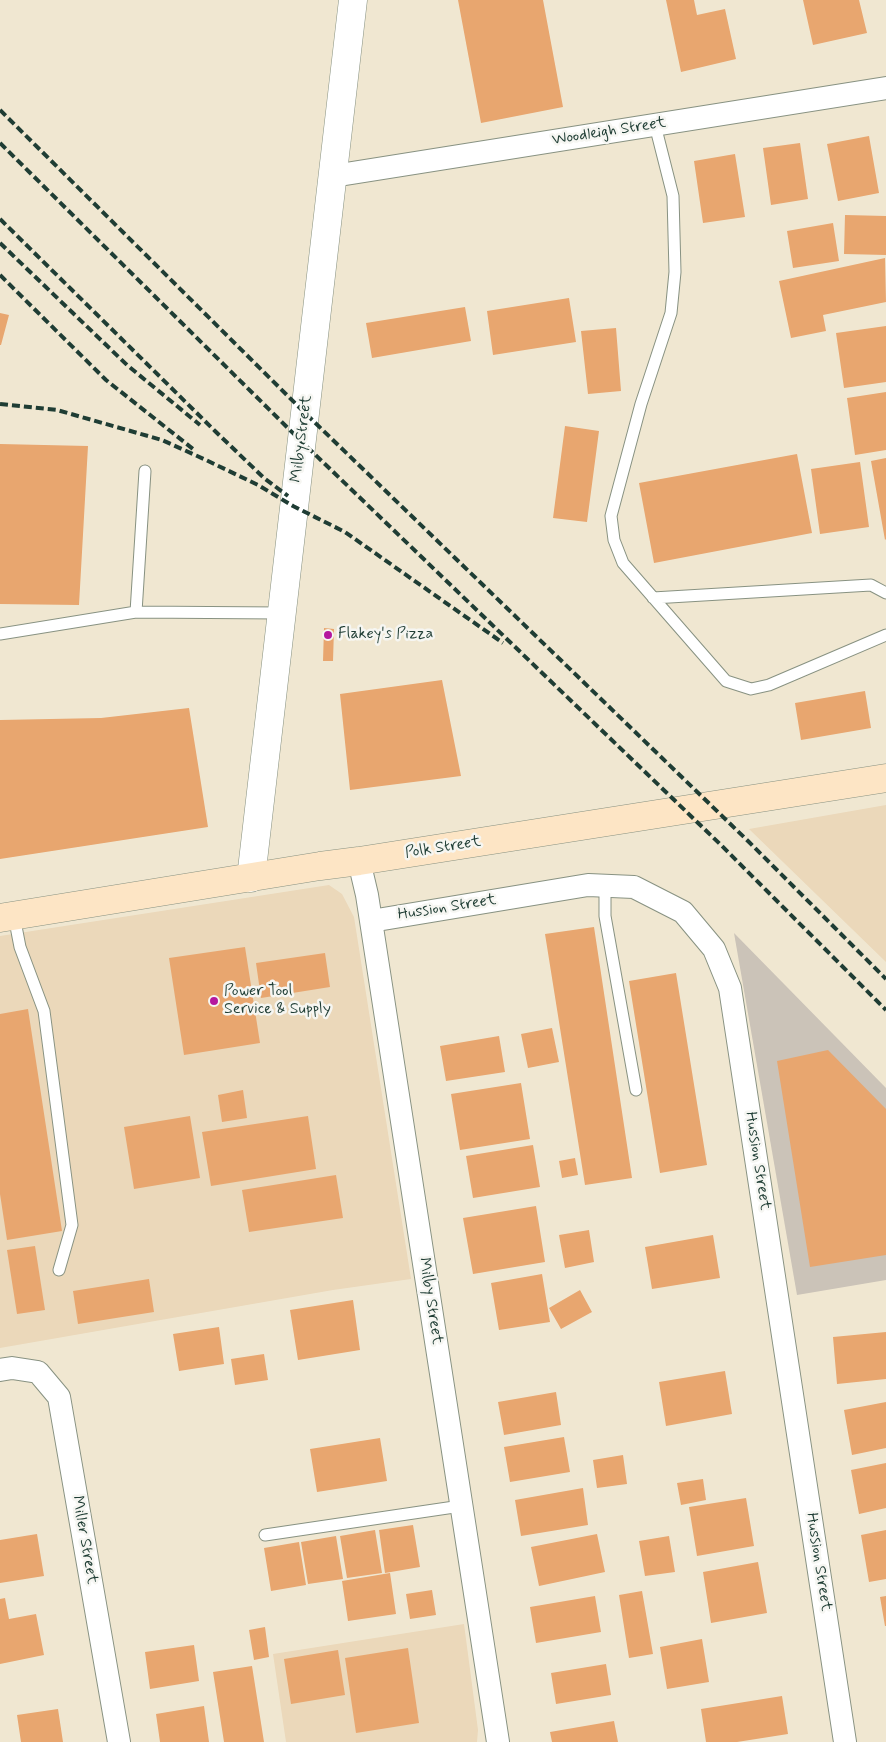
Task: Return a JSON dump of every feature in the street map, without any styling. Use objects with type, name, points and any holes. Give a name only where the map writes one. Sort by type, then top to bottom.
[{"type":"main road","name":"Polk Street","points":[[7,917],[886,778]]},
{"type":"street","name":"Milby Street","points":[[251,878],[353,0]]},
{"type":"street","name":"Woodleigh Street","points":[[333,176],[886,88]]},
{"type":"street","name":"Milby Street","points":[[359,861],[367,895],[498,1742]]},
{"type":"street","name":"Hussion Street","points":[[370,921],[588,885],[634,887],[683,912],[714,949],[730,988],[845,1742]]},
{"type":"street","name":"Miller Street","points":[[6,1369],[38,1372],[59,1397],[119,1742]]},
{"type":"lane","points":[[655,125],[673,196],[675,272],[671,313],[641,404],[610,516],[614,540],[623,563],[726,681],[751,688],[769,685],[886,635]]},
{"type":"lane","points":[[136,612],[145,471]]},
{"type":"lane","points":[[653,598],[872,585],[886,593]]},
{"type":"lane","points":[[0,634],[136,612],[281,614]]},
{"type":"lane","points":[[605,886],[604,916],[636,1090]]},
{"type":"lane","points":[[7,917],[44,1011],[72,1225],[59,1270]]},
{"type":"lane","points":[[265,1535],[462,1506]]},
{"type":"shaded area","points":[[886,805],[886,962],[749,829]]},
{"type":"shaded area","points":[[329,885],[342,894],[354,917],[411,1279],[333,1290],[0,1348],[0,936]]},
{"type":"shaded area","points":[[734,933],[886,1088],[886,1280],[797,1295]]},
{"type":"shaded area","points":[[464,1624],[478,1730],[477,1742],[286,1742],[273,1654]]},
{"type":"building","points":[[458,0],[543,0],[563,107],[481,123]]},
{"type":"building","points":[[666,0],[694,0],[697,15],[725,9],[736,59],[681,72]]},
{"type":"building","points":[[803,0],[859,0],[867,33],[813,45]]},
{"type":"building","points":[[869,136],[879,193],[838,201],[827,144]]},
{"type":"building","points":[[800,143],[808,199],[771,205],[763,148]]},
{"type":"building","points":[[735,154],[745,217],[703,223],[694,161]]},
{"type":"building","points":[[845,215],[886,216],[886,255],[844,254]]},
{"type":"building","points":[[833,223],[839,261],[793,268],[787,231]]},
{"type":"building","points":[[885,258],[886,302],[823,315],[826,331],[791,338],[779,281]]},
{"type":"building","points":[[569,298],[576,342],[493,355],[487,311]]},
{"type":"building","points":[[465,307],[471,341],[372,358],[366,323]]},
{"type":"building","points":[[0,313],[9,315],[1,345],[0,345]]},
{"type":"building","points":[[886,326],[886,382],[844,388],[836,333]]},
{"type":"building","points":[[616,328],[621,391],[588,394],[581,331]]},
{"type":"building","points":[[886,392],[886,450],[855,455],[847,398]]},
{"type":"building","points":[[565,426],[599,431],[587,522],[553,518]]},
{"type":"building","points":[[0,444],[88,446],[79,605],[0,604]]},
{"type":"building","points":[[797,454],[812,533],[654,563],[639,483]]},
{"type":"building","points":[[886,458],[886,539],[885,540],[871,461]]},
{"type":"building","points":[[860,462],[869,527],[820,534],[811,469]]},
{"type":"building","points":[[324,628],[334,629],[333,661],[323,661]]},
{"type":"building","points":[[442,680],[461,776],[350,790],[340,694]]},
{"type":"building","points":[[865,691],[871,728],[801,740],[795,703]]},
{"type":"building","points":[[189,708],[208,827],[0,859],[0,720],[101,718]]},
{"type":"building","points":[[594,927],[632,1178],[585,1185],[545,934]]},
{"type":"building","name":"Power Tool Service & Supply","points":[[245,947],[260,1043],[184,1055],[169,958]]},
{"type":"building","points":[[325,953],[330,987],[261,998],[256,963]]},
{"type":"building","points":[[676,973],[707,1165],[660,1173],[629,981]]},
{"type":"building","points":[[28,1009],[62,1231],[7,1240],[0,1194],[0,1014]]},
{"type":"building","points":[[552,1028],[559,1062],[528,1068],[521,1034]]},
{"type":"building","points":[[499,1036],[505,1072],[446,1081],[440,1046]]},
{"type":"building","points":[[828,1050],[886,1109],[886,1255],[810,1267],[777,1061]]},
{"type":"building","points":[[521,1083],[530,1139],[460,1150],[451,1094]]},
{"type":"building","points":[[243,1090],[247,1118],[222,1122],[218,1095]]},
{"type":"building","points":[[190,1116],[200,1178],[134,1189],[124,1127]]},
{"type":"building","points":[[308,1116],[316,1169],[211,1186],[202,1132]]},
{"type":"building","points":[[533,1145],[540,1187],[473,1198],[466,1156]]},
{"type":"building","points":[[575,1158],[578,1175],[562,1178],[559,1161]]},
{"type":"building","points":[[336,1175],[343,1218],[249,1232],[242,1190]]},
{"type":"building","points":[[536,1206],[545,1262],[473,1274],[463,1218]]},
{"type":"building","points":[[589,1230],[594,1262],[565,1268],[559,1235]]},
{"type":"building","points":[[713,1235],[720,1278],[652,1289],[645,1247]]},
{"type":"building","points":[[35,1246],[45,1310],[17,1314],[7,1250]]},
{"type":"building","points":[[542,1274],[550,1322],[499,1330],[491,1283]]},
{"type":"building","points":[[149,1279],[154,1312],[78,1324],[73,1291]]},
{"type":"building","points":[[580,1290],[592,1312],[561,1329],[549,1308]]},
{"type":"building","points":[[353,1300],[360,1350],[298,1360],[290,1310]]},
{"type":"building","points":[[219,1327],[224,1364],[179,1371],[173,1334]]},
{"type":"building","points":[[886,1332],[886,1379],[837,1384],[833,1337]]},
{"type":"building","points":[[264,1354],[268,1380],[235,1385],[231,1359]]},
{"type":"building","points":[[725,1371],[732,1414],[666,1426],[659,1382]]},
{"type":"building","points":[[556,1392],[561,1425],[504,1435],[498,1402]]},
{"type":"building","points":[[886,1402],[886,1448],[852,1455],[844,1410]]},
{"type":"building","points":[[564,1437],[570,1472],[510,1482],[504,1447]]},
{"type":"building","points":[[380,1438],[387,1481],[317,1492],[310,1449]]},
{"type":"building","points":[[623,1455],[627,1484],[597,1488],[593,1460]]},
{"type":"building","points":[[886,1463],[886,1508],[859,1514],[851,1470]]},
{"type":"building","points":[[703,1479],[706,1500],[681,1505],[677,1483]]},
{"type":"building","points":[[583,1488],[588,1525],[521,1536],[515,1500]]},
{"type":"building","points":[[746,1498],[754,1546],[697,1556],[689,1507]]},
{"type":"building","points":[[413,1525],[420,1567],[385,1573],[379,1530]]},
{"type":"building","points":[[375,1530],[382,1573],[347,1578],[340,1536]]},
{"type":"building","points":[[886,1530],[886,1579],[869,1582],[861,1535]]},
{"type":"building","points":[[37,1534],[44,1576],[0,1583],[0,1540]]},
{"type":"building","points":[[597,1534],[605,1572],[539,1586],[531,1547]]},
{"type":"building","points":[[336,1536],[343,1579],[308,1584],[301,1542]]},
{"type":"building","points":[[669,1536],[675,1572],[645,1576],[639,1541]]},
{"type":"building","points":[[299,1542],[306,1585],[271,1591],[264,1548]]},
{"type":"building","points":[[758,1562],[767,1613],[711,1623],[703,1572]]},
{"type":"building","points":[[390,1573],[396,1614],[348,1621],[342,1581]]},
{"type":"building","points":[[432,1590],[436,1615],[410,1619],[406,1594]]},
{"type":"building","points":[[642,1591],[653,1654],[629,1658],[619,1595]]},
{"type":"building","points":[[595,1596],[601,1632],[536,1643],[530,1607]]},
{"type":"building","points":[[886,1596],[886,1626],[885,1626],[880,1597]]},
{"type":"building","points":[[5,1598],[9,1619],[36,1614],[44,1655],[0,1664],[0,1599]]},
{"type":"building","points":[[265,1627],[269,1657],[254,1660],[249,1630]]},
{"type":"building","points":[[702,1639],[709,1682],[667,1689],[660,1647]]},
{"type":"building","points":[[194,1645],[199,1681],[150,1689],[145,1652]]},
{"type":"building","points":[[408,1648],[419,1723],[356,1733],[345,1658]]},
{"type":"building","points":[[338,1650],[345,1695],[291,1704],[284,1659]]},
{"type":"building","points":[[606,1664],[611,1695],[556,1704],[551,1673]]},
{"type":"building","points":[[252,1666],[264,1742],[224,1742],[213,1672]]},
{"type":"building","points":[[782,1696],[788,1734],[737,1742],[706,1742],[701,1709]]},
{"type":"building","points":[[204,1706],[209,1742],[160,1742],[156,1714]]},
{"type":"building","points":[[58,1709],[63,1742],[21,1742],[17,1715]]},
{"type":"building","points":[[614,1721],[618,1742],[552,1742],[550,1732]]},
{"type":"railway","points":[[0,110],[305,413],[749,842],[886,979]]},
{"type":"railway","points":[[0,143],[301,441],[722,846],[886,1010]]},
{"type":"railway","points":[[0,219],[215,431],[264,478],[288,496]]},
{"type":"railway","points":[[0,243],[127,365],[200,425]]},
{"type":"railway","points":[[0,275],[106,380],[193,449]]},
{"type":"railway","points":[[0,404],[57,410],[162,440],[206,460],[258,485],[293,506],[345,532],[503,643]]},
{"type":"place","name":"Flakey's Pizza","points":[[328,635]]},
{"type":"place","name":"Power Tool Service & Supply","points":[[214,1001]]}]
